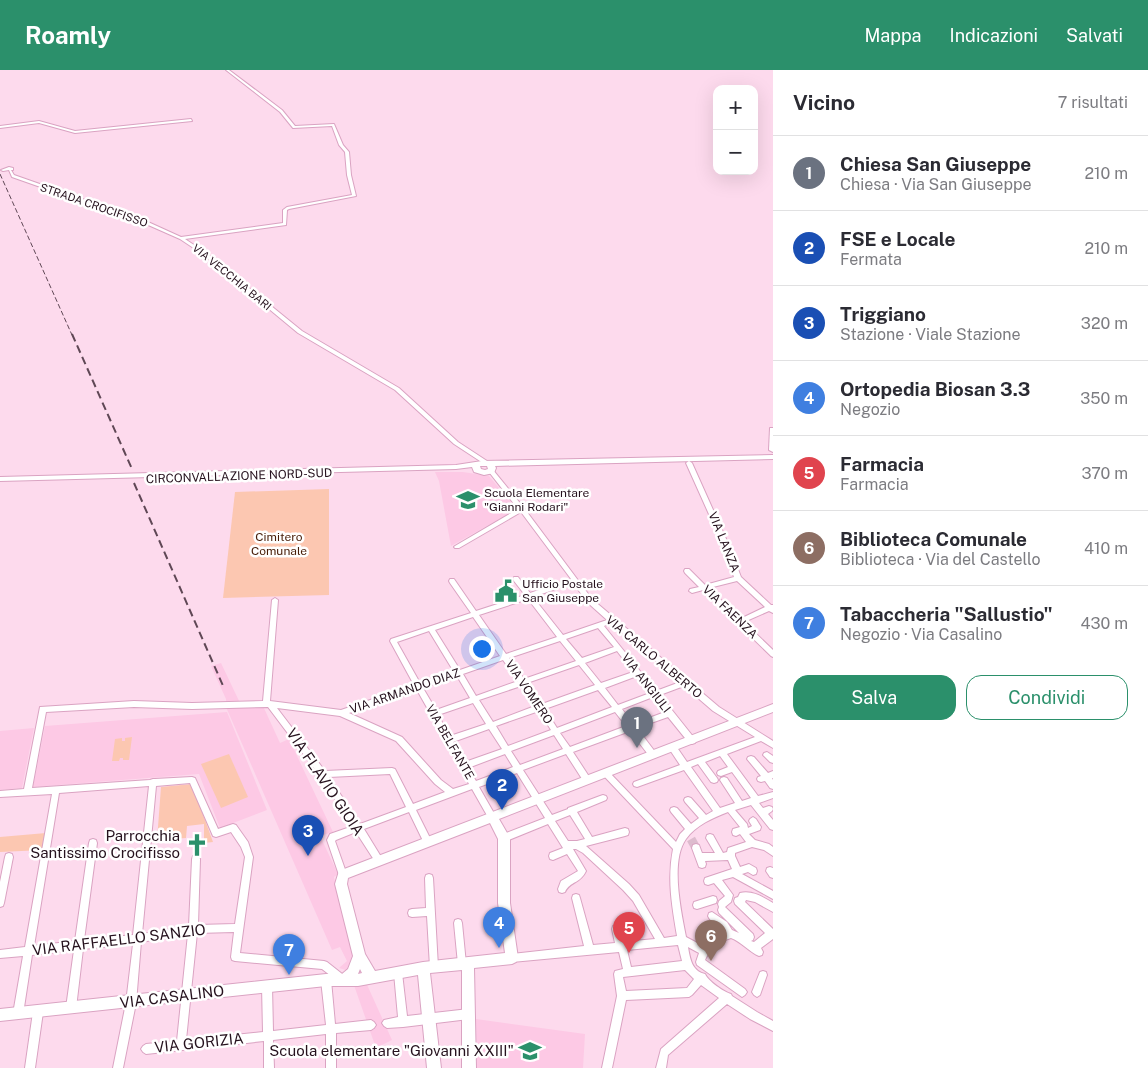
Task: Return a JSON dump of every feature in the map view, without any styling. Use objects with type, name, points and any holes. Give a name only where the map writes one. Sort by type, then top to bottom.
[{"type":"main road","points":[[773,430],[773,450]]},
{"type":"main road","name":"CIRCONVALLAZIONE NORD-SUD","points":[[484,468],[508,465],[732,458]]},
{"type":"main road","name":"CIRCONVALLAZIONE NORD-SUD","points":[[0,480],[689,463],[732,458]]},
{"type":"main road","points":[[372,977],[359,956],[341,884],[343,875],[773,708]]},
{"type":"main road","points":[[492,817],[504,838],[504,910],[512,958]]},
{"type":"main road","points":[[344,981],[352,973],[359,956]]},
{"type":"main road","points":[[465,964],[470,1014],[466,1068]]},
{"type":"main road","points":[[429,968],[429,1019],[434,1068]]},
{"type":"main road","name":"VIA CASALINO","points":[[0,1015],[131,1003],[326,980],[344,981]]},
{"type":"street","name":"VIA VECCHIA BARI","points":[[181,238],[283,224],[286,223],[284,212],[288,208],[354,197],[347,152],[341,145],[333,125],[294,127],[281,111],[227,70]]},
{"type":"street","points":[[0,127],[39,122],[75,132],[191,120]]},
{"type":"street","name":"STRADA CROCIFISSO","points":[[6,169],[68,197],[147,223],[181,238]]},
{"type":"street","name":"VIA VECCHIA BARI","points":[[181,238],[205,254],[300,332],[397,389],[484,468]]},
{"type":"street","name":"CIRCONVALLAZIONE NORD-SUD","points":[[732,458],[773,457]]},
{"type":"street","name":"VIA LANZA","points":[[689,463],[724,541],[738,578],[772,608]]},
{"type":"street","name":"VIA CARLO ALBERTO","points":[[484,468],[522,509],[573,581],[611,622],[735,723],[773,745]]},
{"type":"street","points":[[457,546],[522,509]]},
{"type":"street","name":"VIA FAENZA","points":[[687,571],[773,653]]},
{"type":"street","points":[[692,591],[738,578]]},
{"type":"street","points":[[516,579],[653,755]]},
{"type":"street","name":"VIA VOMERO","points":[[452,581],[556,731],[587,780]]},
{"type":"street","points":[[562,889],[567,882],[582,873],[431,629],[573,581]]},
{"type":"street","points":[[268,704],[275,600]]},
{"type":"street","points":[[739,622],[772,608]]},
{"type":"street","name":"VIA ARMANDO DIAZ","points":[[340,713],[611,622]]},
{"type":"street","name":"VIA ANGIULI","points":[[600,625],[692,741]]},
{"type":"street","name":"VIA BELFANTE","points":[[431,629],[393,641],[492,817]]},
{"type":"street","points":[[433,714],[619,648]]},
{"type":"street","points":[[449,740],[491,727],[638,673]]},
{"type":"street","points":[[464,766],[684,683]]},
{"type":"street","points":[[27,792],[43,709],[134,704],[192,706],[268,704],[340,713],[399,739],[406,744],[438,782],[452,793]]},
{"type":"street","name":"VIA FLAVIO GIOIA","points":[[268,704],[323,774],[356,829],[379,860]]},
{"type":"street","points":[[343,875],[331,840],[333,837],[670,713]]},
{"type":"street","points":[[637,784],[701,762],[761,738]]},
{"type":"street","points":[[673,748],[719,813]]},
{"type":"street","points":[[722,753],[755,800],[766,811],[773,826]]},
{"type":"street","points":[[751,759],[773,786]]},
{"type":"street","points":[[701,762],[714,780]]},
{"type":"street","points":[[734,768],[723,777],[740,805]]},
{"type":"street","points":[[323,774],[392,772],[428,842]]},
{"type":"street","points":[[606,774],[677,848]]},
{"type":"street","points":[[0,794],[192,780],[216,833],[233,828],[245,846],[250,860],[235,957],[324,965],[344,981],[429,968],[683,940],[704,951]]},
{"type":"street","points":[[118,1068],[131,1003],[153,782]]},
{"type":"street","points":[[18,1014],[56,790]]},
{"type":"street","points":[[687,965],[675,904],[674,882],[677,848],[689,833],[705,819],[740,805],[773,796]]},
{"type":"street","points":[[504,838],[603,798]]},
{"type":"street","points":[[688,800],[705,819]]},
{"type":"street","points":[[730,809],[744,827],[743,831],[752,843]]},
{"type":"street","points":[[571,810],[590,841]]},
{"type":"street","points":[[674,810],[689,833]]},
{"type":"street","points":[[743,831],[757,827],[753,821]]},
{"type":"street","points":[[553,856],[567,848],[625,832]]},
{"type":"street","points":[[710,838],[721,856]]},
{"type":"street","points":[[71,1008],[93,843]]},
{"type":"street","points":[[773,852],[766,847],[752,843],[731,851],[735,872],[773,895]]},
{"type":"street","points":[[577,845],[611,872],[636,898],[662,942]]},
{"type":"street","points":[[699,857],[731,856]]},
{"type":"street","points":[[0,903],[3,872],[9,857]]},
{"type":"street","points":[[181,1046],[193,929],[196,859]]},
{"type":"street","points":[[750,937],[712,880],[749,868],[753,871]]},
{"type":"street","points":[[429,878],[431,912],[429,968]]},
{"type":"street","points":[[712,916],[724,925],[729,933],[756,950],[773,934],[740,902],[744,896],[756,898],[773,908]]},
{"type":"street","points":[[576,898],[590,951]]},
{"type":"street","points":[[696,904],[713,900]]},
{"type":"street","points":[[412,913],[431,912]]},
{"type":"street","points":[[458,923],[465,964]]},
{"type":"street","name":"VIA RAFFAELLO SANZIO","points":[[0,954],[137,939],[193,929],[239,928]]},
{"type":"street","points":[[616,929],[628,972]]},
{"type":"street","points":[[729,933],[723,935],[704,951],[700,962],[702,972],[728,997],[760,1020],[773,1026]]},
{"type":"street","points":[[606,1068],[622,996],[618,974],[687,965],[742,992]]},
{"type":"street","points":[[622,996],[689,992],[702,972]]},
{"type":"street","points":[[398,973],[403,1022]]},
{"type":"street","points":[[757,992],[763,975]]},
{"type":"street","points":[[326,980],[331,1028],[331,1068]]},
{"type":"street","points":[[267,986],[270,1068]]},
{"type":"street","points":[[660,1068],[664,1052],[728,997]]},
{"type":"street","points":[[30,1068],[38,1012]]},
{"type":"street","points":[[387,1023],[470,1014]]},
{"type":"street","name":"VIA GORIZIA","points":[[146,1049],[371,1025]]},
{"type":"shaded area","points":[[435,472],[463,472],[489,476],[517,509],[451,546],[439,481]]},
{"type":"shaded area","points":[[221,663],[240,703],[263,706],[280,743],[289,739],[333,832],[320,836],[338,874],[334,877],[337,891],[359,967],[392,1040],[376,1048],[349,971],[339,968],[347,961],[340,947],[332,950],[226,707],[226,699],[211,666]]},
{"type":"shaded area","points":[[227,712],[267,810],[220,828],[199,774],[33,787],[45,726]]},
{"type":"shaded area","points":[[34,728],[22,788],[0,790],[0,731]]},
{"type":"shaded area","name":"Scuola elementare \"Giovanni XXIII\"","points":[[476,1019],[585,1034],[583,1068],[477,1068]]},
{"type":"green space","name":"Cimitero Comunale","points":[[329,489],[329,595],[223,598],[235,492]]},
{"type":"green space","points":[[132,737],[129,760],[120,758],[119,761],[112,761],[115,739],[122,738],[122,741],[125,741],[125,738]]},
{"type":"green space","points":[[229,754],[248,797],[221,808],[201,764]]},
{"type":"green space","points":[[192,784],[213,842],[204,843],[204,824],[187,826],[186,838],[157,840],[161,787]]},
{"type":"green space","points":[[46,833],[43,850],[0,852],[0,837]]},
{"type":"tunnel","points":[[691,839],[696,848]]},
{"type":"railway","points":[[0,174],[72,335]]},
{"type":"railway","points":[[72,334],[132,469]]},
{"type":"railway","points":[[134,483],[224,688]]},
{"type":"place","name":"Scuola Elementare \"Gianni Rodari\"","points":[[468,500]]},
{"type":"place","name":"Ufficio Postale San Giuseppe","points":[[506,591]]},
{"type":"place","name":"Chiesa San Giuseppe","points":[[637,748]]},
{"type":"place","name":"FSE e Locale","points":[[502,810]]},
{"type":"place","name":"Parrocchia Santissimo Crocifisso","points":[[197,845]]},
{"type":"place","name":"Triggiano","points":[[308,856]]},
{"type":"place","name":"Ortopedia Biosan 3.3","points":[[499,948]]},
{"type":"place","name":"Farmacia","points":[[629,953]]},
{"type":"place","name":"Biblioteca Comunale","points":[[711,961]]},
{"type":"place","name":"Tabaccheria \"Sallustio\"","points":[[289,975]]},
{"type":"place","name":"Scuola elementare \"Giovanni XXIII\"","points":[[530,1051]]}]
